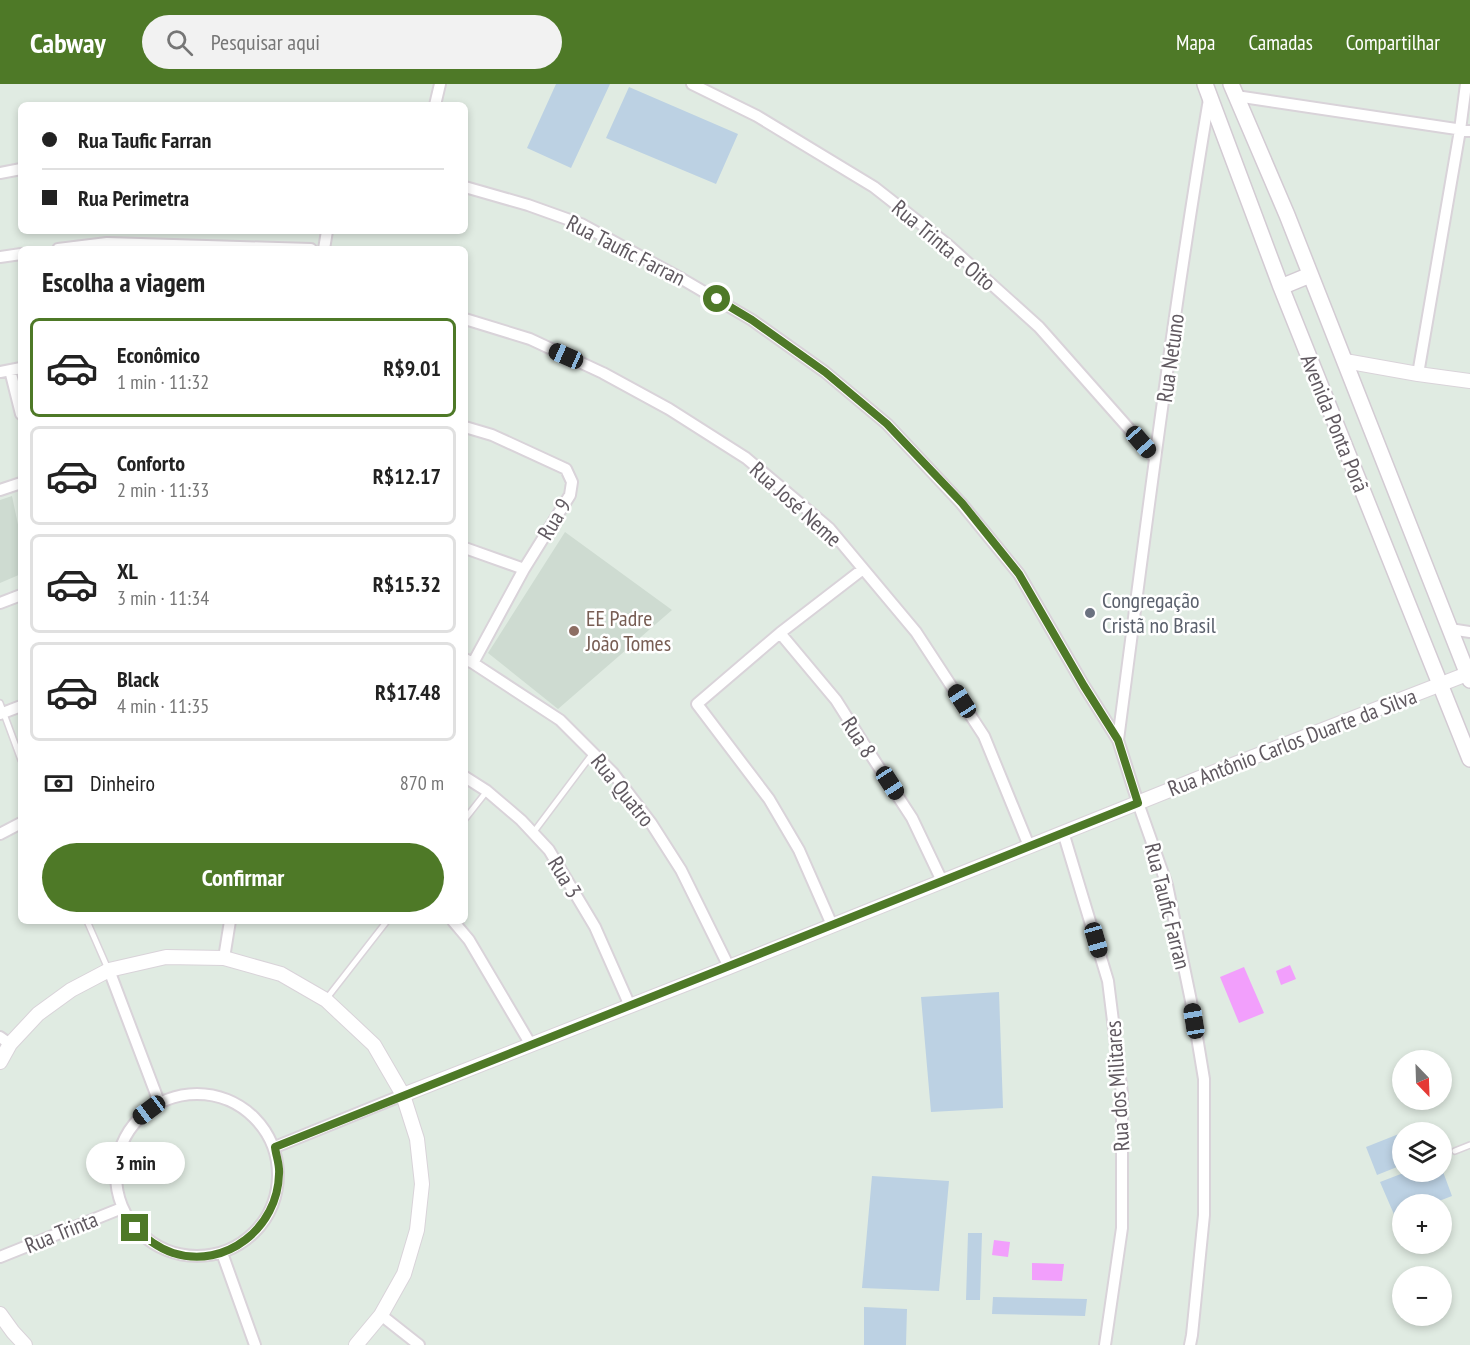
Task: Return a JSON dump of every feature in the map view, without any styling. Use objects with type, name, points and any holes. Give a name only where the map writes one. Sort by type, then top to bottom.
[{"type":"main road","name":"Avenida Ponta Porã","points":[[1209,88],[1281,287],[1470,759]]},
{"type":"main road","name":"Avenida Ponta Porã","points":[[1234,90],[1287,215],[1469,677]]},
{"type":"main road","points":[[1281,287],[1310,275]]},
{"type":"street","points":[[436,102],[440,84]]},
{"type":"street","name":"Rua Trinta e Oito","points":[[692,84],[757,116],[874,187],[948,245],[1039,327],[1155,458]]},
{"type":"street","points":[[1418,374],[1465,130],[1466,84]]},
{"type":"street","name":"Rua Netuno","points":[[1118,740],[1155,458],[1209,88]]},
{"type":"street","points":[[1234,90],[1465,130]]},
{"type":"street","points":[[0,173],[18,170]]},
{"type":"street","name":"Rua Taufic Farran","points":[[468,188],[528,205],[581,224],[752,320],[825,372],[887,424],[962,503],[1019,574],[1118,740],[1167,885],[1191,1001],[1204,1079],[1204,1215],[1190,1345]]},
{"type":"street","points":[[82,246],[107,243],[209,246]]},
{"type":"street","points":[[0,257],[18,254]]},
{"type":"street","name":"Rua José Neme","points":[[468,320],[530,339],[603,373],[678,415],[746,458],[829,528],[916,632],[984,736],[1029,846]]},
{"type":"street","points":[[1345,362],[1470,381]]},
{"type":"street","points":[[10,370],[18,402]]},
{"type":"street","name":"Rua 9","points":[[468,428],[492,435],[566,469],[572,482],[570,495],[469,661]]},
{"type":"street","points":[[0,490],[18,484]]},
{"type":"street","points":[[468,549],[524,569]]},
{"type":"street","points":[[832,925],[799,850],[769,799],[697,704],[780,633],[863,569]]},
{"type":"street","points":[[0,603],[18,597]]},
{"type":"street","points":[[1450,629],[1470,632]]},
{"type":"street","name":"Rua 8","points":[[780,633],[836,700],[855,729],[912,818],[942,881]]},
{"type":"street","name":"Rua Quatro","points":[[469,661],[560,720],[613,772],[675,861],[729,967]]},
{"type":"street","name":"Rua Antônio Carlos Duarte da Silva","points":[[275,1147],[1216,771],[1440,684],[1469,677]]},
{"type":"street","points":[[1,710],[18,707]]},
{"type":"street","name":"Rua 3","points":[[468,779],[487,791],[522,820],[549,850],[595,927],[630,1006]]},
{"type":"street","points":[[0,834],[18,824]]},
{"type":"street","name":"Rua dos Militares","points":[[1063,832],[1108,981],[1122,1093],[1122,1227],[1105,1345]]},
{"type":"street","points":[[224,958],[230,924]]},
{"type":"street","points":[[456,924],[469,940],[531,1045]]},
{"type":"street","points":[[0,1062],[5,1041],[71,990],[108,970],[166,957],[224,958],[281,974],[326,1000],[374,1045],[403,1095],[417,1139],[422,1185],[417,1230],[404,1274],[381,1314],[356,1345]]},
{"type":"street","points":[[108,970],[159,1102]]},
{"type":"street","points":[[186,1094],[214,1094],[240,1104],[261,1123],[275,1147],[280,1173],[276,1199],[264,1222],[245,1241],[222,1253],[198,1257],[175,1253],[153,1244],[135,1228],[122,1208],[116,1185],[117,1160],[125,1137],[139,1117],[159,1102],[186,1094]]},
{"type":"street","name":"Rua Trinta","points":[[0,1257],[122,1208]]},
{"type":"street","points":[[222,1253],[255,1345]]},
{"type":"street","points":[[0,1314],[25,1345]]},
{"type":"street","points":[[381,1314],[419,1345]]},
{"type":"lane","points":[[1,710],[18,752]]},
{"type":"lane","points":[[533,833],[593,753]]},
{"type":"lane","points":[[468,815],[487,791]]},
{"type":"lane","points":[[88,924],[108,970]]},
{"type":"lane","points":[[326,1000],[385,924]]},
{"type":"lane","points":[[1455,1151],[1470,1145]]},
{"type":"shaded area","points":[[556,84],[610,84],[571,168],[527,148]]},
{"type":"shaded area","points":[[629,87],[738,134],[716,184],[606,138]]},
{"type":"shaded area","points":[[12,496],[18,525],[18,575],[0,583],[0,500]]},
{"type":"shaded area","name":"EE Padre João Tomes","points":[[565,532],[672,610],[558,709],[488,653]]},
{"type":"shaded area","points":[[1290,965],[1296,979],[1281,985],[1276,971]]},
{"type":"shaded area","points":[[1244,967],[1264,1013],[1239,1023],[1220,977]]},
{"type":"shaded area","points":[[999,992],[1003,1108],[931,1112],[921,997]]},
{"type":"shaded area","points":[[1392,1137],[1392,1169],[1377,1175],[1366,1147]]},
{"type":"shaded area","points":[[872,1176],[949,1181],[939,1291],[862,1288]]},
{"type":"shaded area","points":[[1392,1177],[1392,1182],[1447,1182],[1451,1194],[1392,1194],[1392,1210],[1380,1182]]},
{"type":"shaded area","points":[[968,1233],[982,1233],[980,1300],[966,1300]]},
{"type":"shaded area","points":[[994,1240],[1010,1242],[1008,1257],[992,1255]]},
{"type":"shaded area","points":[[1032,1263],[1064,1264],[1062,1281],[1032,1280]]},
{"type":"shaded area","points":[[993,1297],[1087,1299],[1085,1316],[992,1314]]},
{"type":"shaded area","points":[[864,1307],[907,1309],[906,1345],[864,1345]]},
{"type":"place","name":"Congregação Cristã no Brasil","points":[[1090,613]]},
{"type":"place","name":"EE Padre João Tomes","points":[[574,631]]},
{"type":"route","points":[[135,1228],[153,1244],[175,1253],[198,1257],[222,1253],[245,1241],[264,1222],[276,1199],[280,1173],[275,1147],[1138,803],[1118,740],[1019,574],[962,503],[887,424],[825,372],[752,320],[717,299]]}]
